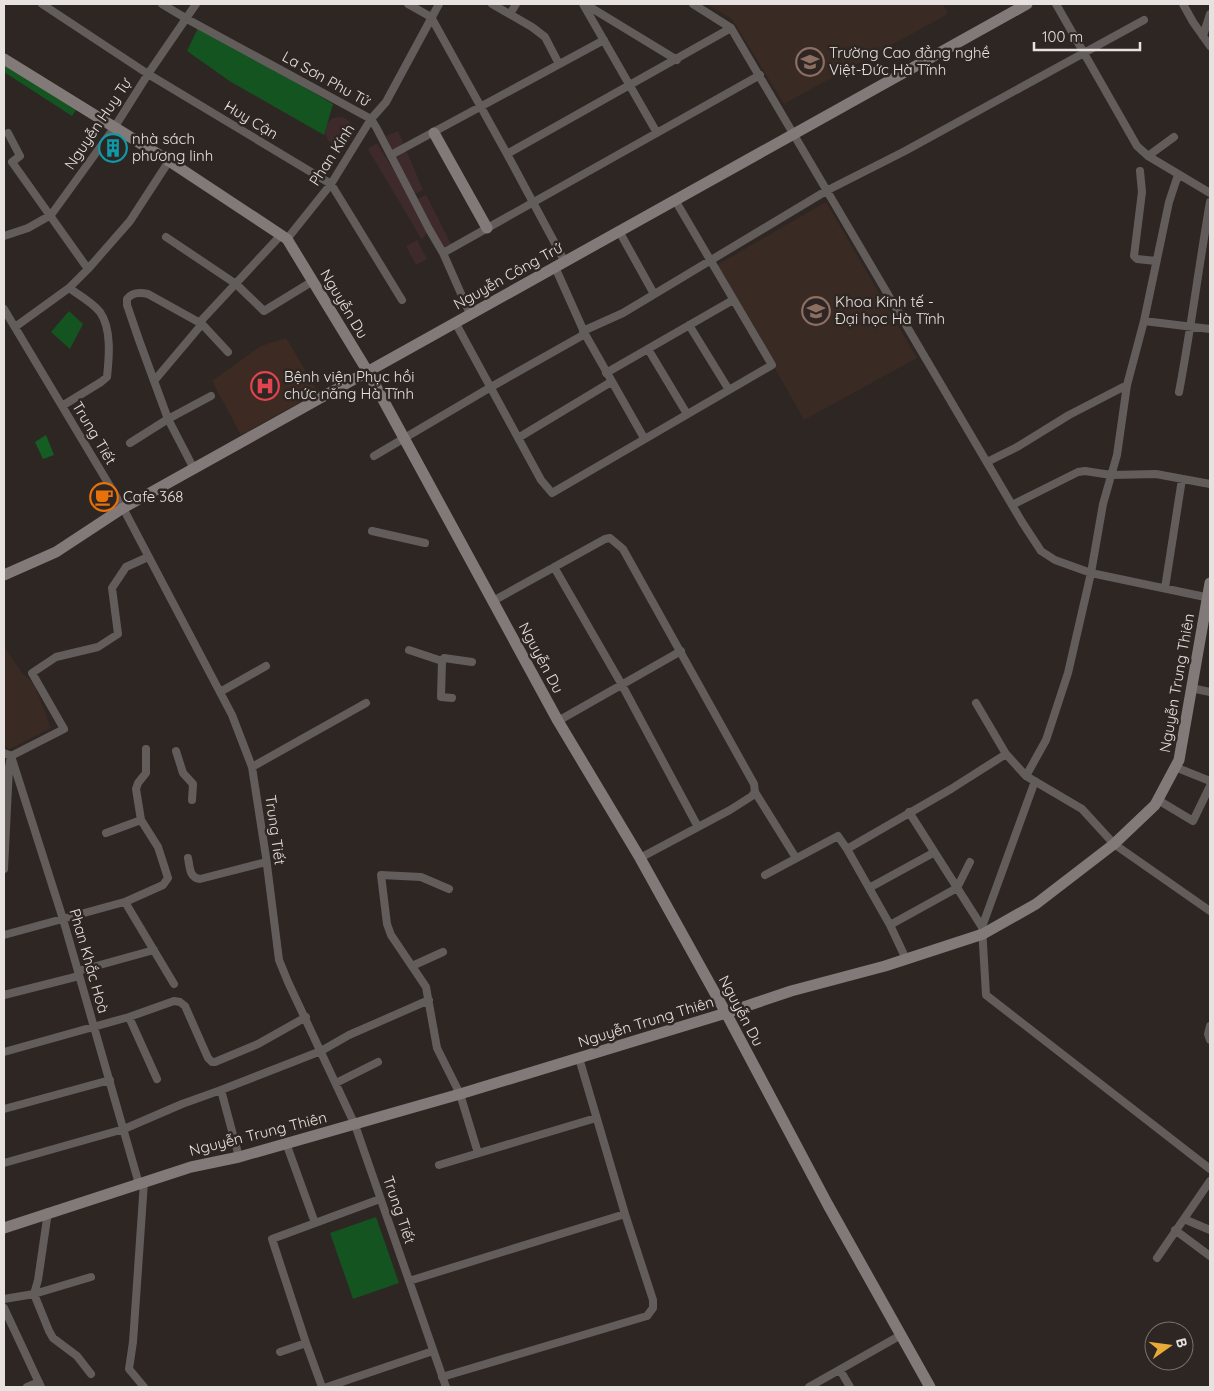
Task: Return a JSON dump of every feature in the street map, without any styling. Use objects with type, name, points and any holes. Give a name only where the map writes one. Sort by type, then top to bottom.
[{"type":"main road","name":"Nguyễn Công Trứ","points":[[4,575],[56,552],[123,508],[1028,4]]},
{"type":"main road","name":"Nguyễn Du","points":[[4,58],[169,161],[284,237],[368,372],[558,721],[640,858],[726,1013],[828,1205],[930,1387]]},
{"type":"main road","points":[[434,132],[487,228]]},
{"type":"main road","name":"Nguyễn Trung Thiên","points":[[4,1228],[191,1166],[239,1157],[355,1125],[726,1013],[791,991],[906,959],[982,931],[1027,910],[1114,844],[1158,800],[1179,760],[1209,598],[1210,583]]},
{"type":"street","name":"Huy Cận","points":[[42,4],[148,74],[331,184],[402,300]]},
{"type":"street","name":"La Sơn Phu Tử","points":[[162,4],[186,19],[371,119],[443,253],[470,314]]},
{"type":"street","name":"Nguyễn Huy Tự","points":[[4,236],[28,228],[51,215],[114,128],[196,4]]},
{"type":"street","points":[[408,4],[431,17],[507,154],[560,264],[584,332],[644,438]]},
{"type":"street","name":"Phan Kính","points":[[154,381],[236,284],[284,237],[331,184],[371,119],[386,102],[439,4]]},
{"type":"street","points":[[492,4],[532,27],[544,37],[559,64]]},
{"type":"street","points":[[510,14],[516,4]]},
{"type":"street","points":[[584,4],[657,133]]},
{"type":"street","points":[[584,4],[677,60]]},
{"type":"street","points":[[693,4],[730,28],[760,75],[826,192],[1041,551],[1047,556],[1091,573],[1209,598]]},
{"type":"street","points":[[1056,4],[1137,146],[1148,156],[1178,175],[1210,192]]},
{"type":"street","points":[[1183,4],[1210,46]]},
{"type":"street","points":[[1203,36],[1210,14]]},
{"type":"street","points":[[374,456],[584,332],[623,312],[711,261],[826,192],[1144,20]]},
{"type":"street","points":[[507,154],[630,84],[677,60],[730,28]]},
{"type":"street","points":[[392,155],[604,40]]},
{"type":"street","points":[[443,253],[760,75]]},
{"type":"street","points":[[8,133],[20,156],[12,162],[88,269]]},
{"type":"street","points":[[1148,156],[1174,137]]},
{"type":"street","points":[[15,327],[69,288],[88,269],[130,220],[169,161]]},
{"type":"street","points":[[1140,171],[1142,192],[1134,256],[1137,259],[1156,261]]},
{"type":"street","points":[[1026,776],[1046,740],[1068,673],[1091,573],[1103,504],[1117,455],[1127,385],[1144,321],[1169,202],[1178,175]]},
{"type":"street","points":[[456,322],[541,480],[552,493],[772,365],[675,200]]},
{"type":"street","points":[[1179,392],[1191,328],[1198,269],[1210,202]]},
{"type":"street","points":[[619,231],[654,294]]},
{"type":"street","points":[[166,237],[236,284],[264,310],[313,281]]},
{"type":"street","points":[[62,406],[107,377],[107,331],[103,317],[94,306],[69,288]]},
{"type":"street","points":[[194,469],[168,419],[127,306],[128,297],[139,292],[148,294],[201,324],[228,352]]},
{"type":"street","points":[[606,373],[733,300]]},
{"type":"street","name":"Trung Tiết","points":[[4,309],[123,508],[232,715],[252,767],[279,960],[355,1125],[446,1387]]},
{"type":"street","points":[[1144,321],[1210,329]]},
{"type":"street","points":[[689,325],[729,390]]},
{"type":"street","points":[[648,349],[687,414]]},
{"type":"street","points":[[518,438],[611,382]]},
{"type":"street","points":[[987,462],[1017,447],[1069,415],[1127,385]]},
{"type":"street","points":[[130,443],[168,419],[211,396]]},
{"type":"street","points":[[1012,505],[1078,472],[1085,471],[1111,475],[1156,474],[1210,484]]},
{"type":"street","points":[[1165,588],[1182,479]]},
{"type":"street","points":[[372,531],[425,543]]},
{"type":"street","points":[[493,601],[610,538],[626,552],[754,784],[755,792],[796,858]]},
{"type":"street","points":[[4,869],[9,767],[7,754],[64,729],[32,673],[56,658],[98,647],[118,634],[112,588],[126,567],[148,558]]},
{"type":"street","points":[[554,567],[622,685],[698,827]]},
{"type":"street","points":[[409,650],[442,661],[444,658],[472,662]]},
{"type":"street","points":[[558,721],[681,651]]},
{"type":"street","points":[[442,661],[441,697],[452,698]]},
{"type":"street","points":[[220,692],[266,666]]},
{"type":"street","points":[[1192,688],[1210,692]]},
{"type":"street","points":[[252,767],[366,703]]},
{"type":"street","points":[[976,703],[1006,754],[1026,776],[1082,810],[1114,844],[1210,911]]},
{"type":"street","points":[[124,902],[164,884],[168,878],[158,847],[141,820],[136,788],[146,773],[146,749]]},
{"type":"street","points":[[176,751],[183,773],[193,784],[192,800]]},
{"type":"street","name":"Phan Khắc Hoà","points":[[7,754],[63,919],[124,1129],[142,1183],[133,1342],[129,1368],[144,1387]]},
{"type":"street","points":[[847,850],[951,789],[1006,754]]},
{"type":"street","points":[[1175,767],[1210,781]]},
{"type":"street","points":[[1035,781],[982,931],[986,995],[1210,1169]]},
{"type":"street","points":[[1158,800],[1193,821],[1210,786]]},
{"type":"street","points":[[640,858],[730,810],[755,792]]},
{"type":"street","points":[[909,812],[982,931]]},
{"type":"street","points":[[106,834],[141,820]]},
{"type":"street","points":[[764,876],[838,836],[890,925],[906,959]]},
{"type":"street","points":[[869,888],[933,852]]},
{"type":"street","points":[[188,858],[191,875],[200,879],[266,862]]},
{"type":"street","points":[[890,925],[956,888],[970,862]]},
{"type":"street","points":[[448,889],[421,877],[380,875],[387,924],[391,935],[426,987],[430,1000],[437,1048],[460,1094],[478,1153]]},
{"type":"street","points":[[4,935],[144,896]]},
{"type":"street","points":[[124,902],[174,984]]},
{"type":"street","points":[[4,995],[154,950]]},
{"type":"street","points":[[412,966],[443,952]]},
{"type":"street","points":[[4,1163],[124,1129],[182,1104],[321,1051],[349,1034],[430,1000]]},
{"type":"street","points":[[4,1052],[129,1017],[170,1001],[180,1002],[188,1013],[208,1058],[213,1062],[258,1044],[306,1017]]},
{"type":"street","points":[[129,1017],[158,1080]]},
{"type":"street","points":[[1210,1026],[1208,1034],[1210,1040]]},
{"type":"street","points":[[442,1377],[648,1315],[653,1308],[653,1300],[625,1214],[579,1058]]},
{"type":"street","points":[[336,1083],[378,1062]]},
{"type":"street","points":[[4,1109],[110,1080]]},
{"type":"street","points":[[221,1090],[239,1157]]},
{"type":"street","points":[[439,1165],[596,1118]]},
{"type":"street","points":[[286,1143],[315,1223]]},
{"type":"street","points":[[1157,1258],[1210,1181]]},
{"type":"street","points":[[322,1387],[272,1239],[380,1199]]},
{"type":"street","points":[[48,1212],[38,1280],[34,1294],[53,1338],[77,1356],[91,1374]]},
{"type":"street","points":[[409,1282],[625,1214]]},
{"type":"street","points":[[1184,1218],[1210,1230]]},
{"type":"street","points":[[1175,1230],[1210,1256]]},
{"type":"street","points":[[4,1298],[34,1294],[91,1277]]},
{"type":"street","points":[[4,1308],[40,1384],[26,1387]]},
{"type":"street","points":[[809,1387],[901,1336]]},
{"type":"street","points":[[280,1352],[306,1343]]},
{"type":"street","points":[[327,1387],[433,1351]]},
{"type":"street","points":[[840,1370],[850,1387]]},
{"type":"shaded area","name":"Trường Cao đẳng nghề Việt-Đức Hà Tĩnh","points":[[707,4],[943,4],[948,14],[784,104],[732,19]]},
{"type":"shaded area","points":[[339,117],[349,121],[353,131],[349,141],[339,145],[329,141],[325,131],[329,121]]},
{"type":"shaded area","points":[[398,131],[423,190],[412,195],[386,136]]},
{"type":"shaded area","points":[[377,143],[429,229],[422,240],[368,149]]},
{"type":"shaded area","points":[[426,195],[451,244],[442,248],[417,199]]},
{"type":"shaded area","name":"Khoa Kinh tế - Đại học Hà Tĩnh","points":[[826,202],[917,358],[804,420],[717,265]]},
{"type":"shaded area","points":[[417,240],[427,259],[416,265],[406,246]]},
{"type":"shaded area","name":"Bệnh viện Phục hồi chức năng Hà Tĩnh","points":[[286,338],[318,392],[241,435],[212,381],[261,346]]},
{"type":"shaded area","points":[[4,646],[22,673],[34,684],[51,728],[10,749],[4,746]]},
{"type":"green space","points":[[199,26],[333,104],[324,135],[231,82],[187,51]]},
{"type":"green space","points":[[4,65],[76,110],[72,116],[4,72]]},
{"type":"green space","points":[[69,311],[83,324],[70,349],[51,332]]},
{"type":"green space","points":[[46,435],[54,455],[43,459],[35,442]]},
{"type":"green space","points":[[376,1217],[399,1283],[353,1299],[330,1233]]},
{"type":"place","name":"Trường Cao đẳng nghề Việt-Đức Hà Tĩnh","points":[[810,62]]},
{"type":"place","name":"nhà sách phương linh","points":[[113,148]]},
{"type":"place","name":"Khoa Kinh tế - Đại học Hà Tĩnh","points":[[816,311]]},
{"type":"place","name":"Bệnh viện Phục hồi chức năng Hà Tĩnh","points":[[265,386]]},
{"type":"place","name":"Cafe 368","points":[[104,497]]}]
